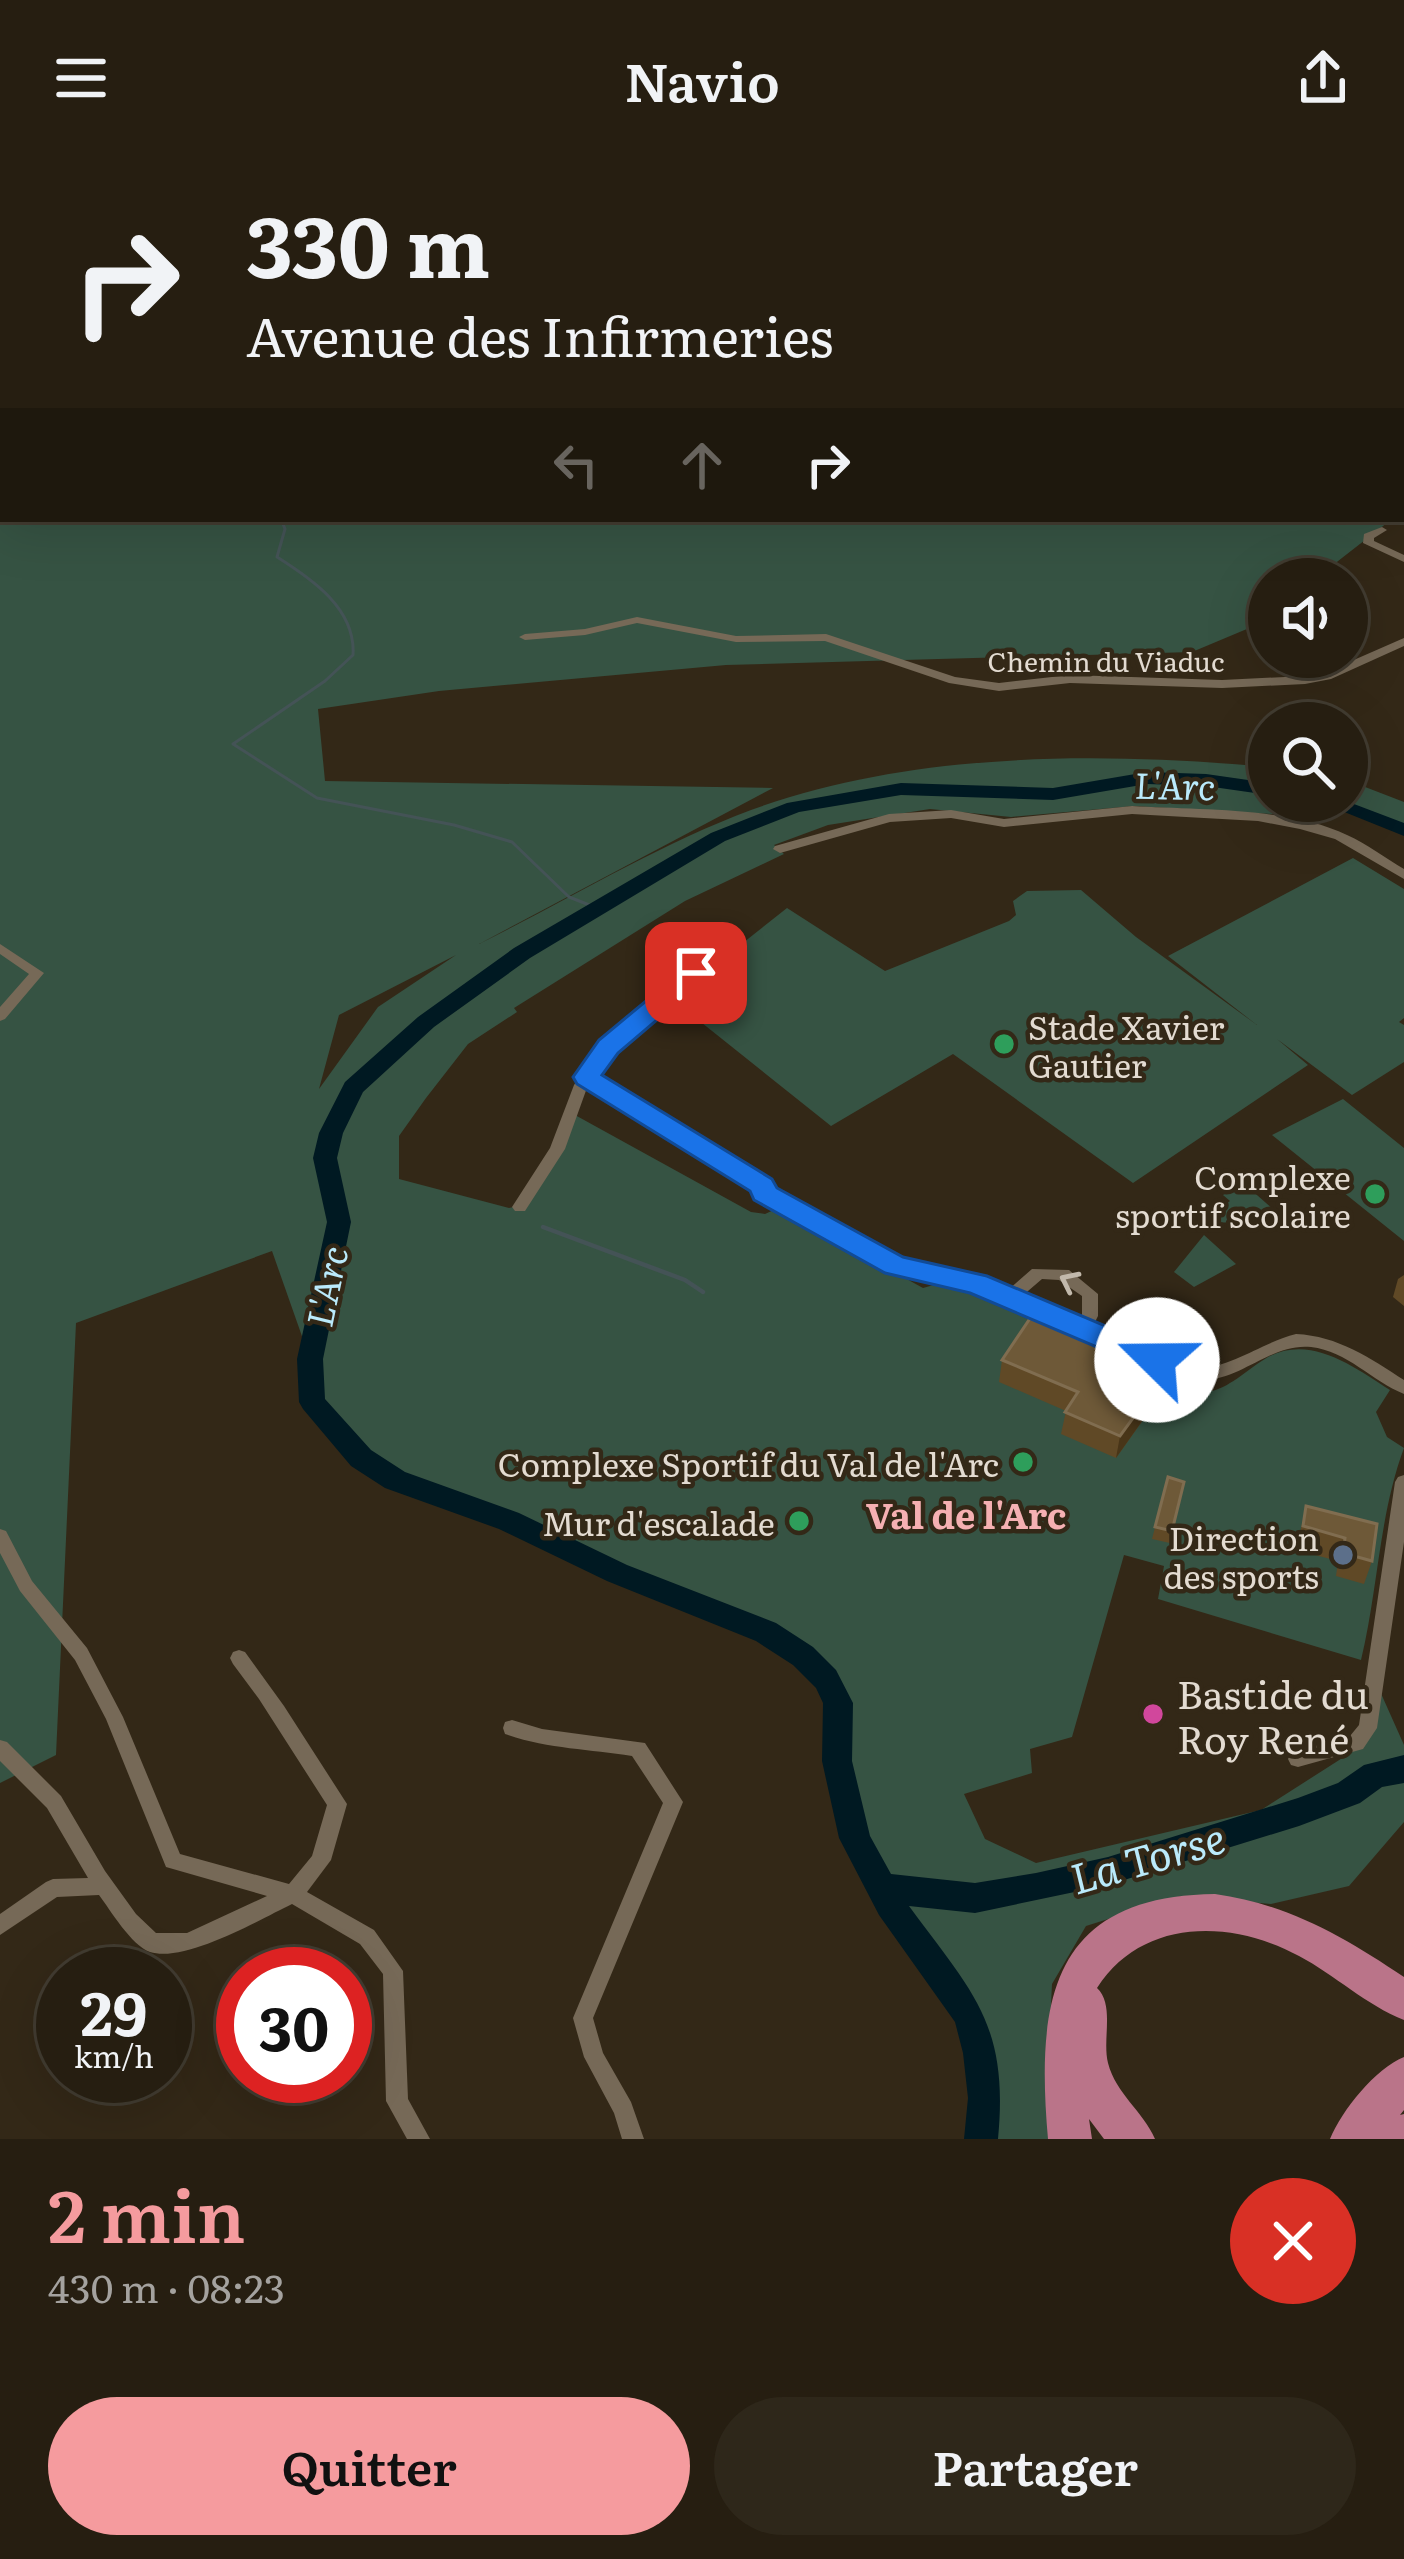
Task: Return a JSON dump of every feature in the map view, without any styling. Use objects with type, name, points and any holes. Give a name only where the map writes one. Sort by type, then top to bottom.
[{"type":"highway","points":[[1070,2139],[1064,2048],[1069,2005],[1096,1954],[1117,1934],[1146,1921],[1196,1910],[1234,1913],[1278,1926],[1319,1945],[1404,2000]]},
{"type":"highway","points":[[1132,2139],[1102,2104],[1090,2078],[1085,2012],[1095,1980],[1117,1955],[1142,1939],[1170,1927],[1238,1926],[1349,1976],[1404,2012]]},
{"type":"highway","points":[[1352,2139],[1404,2078]]},
{"type":"street","points":[[1382,530],[1368,536],[1369,543],[1404,559]]},
{"type":"street","name":"Chemin du Viaduc","points":[[525,637],[585,632],[637,620],[736,639],[826,637],[953,680],[999,687],[1070,679],[1222,684],[1305,680],[1327,676],[1404,642]]},
{"type":"street","points":[[780,849],[889,818],[951,814],[1004,823],[1132,810],[1258,817],[1302,825],[1340,836],[1404,875]]},
{"type":"street","points":[[0,948],[35,968],[34,978],[0,1016]]},
{"type":"street","points":[[520,1207],[566,1131],[586,1077],[609,1046],[696,973]]},
{"type":"street","points":[[586,1077],[762,1186],[764,1193],[896,1266],[947,1275],[1011,1297],[1194,1374],[1234,1366],[1269,1345],[1310,1340],[1354,1357],[1404,1388]]},
{"type":"street","points":[[1011,1297],[1038,1273],[1063,1274],[1090,1294],[1085,1325],[1106,1340]]},
{"type":"street","points":[[1298,1759],[1356,1742],[1368,1729],[1404,1482]]},
{"type":"street","points":[[0,1536],[26,1586],[81,1654],[114,1717],[173,1861],[293,1894],[368,1937],[393,1970],[397,2101],[419,2139]]},
{"type":"street","points":[[0,1748],[54,1802],[129,1921],[152,1943],[188,1942],[293,1894],[320,1860],[337,1804],[296,1745],[274,1700],[239,1658]]},
{"type":"street","points":[[512,1728],[533,1737],[593,1740],[638,1749],[673,1802],[584,2018],[594,2057],[623,2109],[633,2139]]},
{"type":"street","points":[[0,1926],[53,1888],[104,1886]]},
{"type":"green space","points":[[0,522],[1388,522],[1342,558],[1248,558],[1248,629],[1192,652],[726,665],[439,691],[318,709],[325,781],[773,788],[479,944],[716,824],[813,791],[876,776],[1073,758],[1248,765],[1248,813],[1134,806],[1011,817],[930,809],[828,825],[774,845],[784,854],[685,901],[514,1008],[517,1012],[468,1044],[399,1136],[399,1179],[509,1208],[518,1206],[575,1115],[751,1212],[765,1214],[778,1208],[923,1288],[944,1282],[1212,1391],[1268,1357],[1300,1349],[1332,1356],[1390,1390],[1376,1412],[1387,1437],[1404,1448],[1389,1500],[1361,1660],[1158,1599],[1164,1566],[1124,1555],[1072,1737],[1030,1749],[1032,1773],[964,1794],[985,1839],[1036,1863],[1261,1810],[1358,1748],[1379,1689],[1404,1745],[1404,1822],[1349,1886],[1271,1904],[1181,1896],[1086,1926],[1052,1984],[1047,2087],[1051,2139],[981,2139],[985,2098],[980,2053],[969,2015],[890,1905],[855,1838],[837,1761],[838,1703],[826,1679],[803,1656],[766,1632],[617,1573],[510,1521],[410,1487],[361,1458],[312,1402],[310,1359],[272,1251],[76,1323],[56,1755],[0,1783]],"holes":[[[456,955],[378,1007],[319,1089],[339,1015]]]},
{"type":"green space","points":[[1368,788],[1404,802],[1404,830],[1368,816]]},
{"type":"green space","name":"Stade Xavier Gautier","points":[[1353,858],[1404,889],[1404,1018],[1399,1022],[1404,1025],[1404,1062],[1352,1095],[1277,1039],[1308,1065],[1133,1183],[953,1054],[831,1126],[672,999],[787,908],[885,971],[1009,921],[1016,915],[1013,901],[1027,891],[1081,890],[1136,937],[1257,1025],[1168,956]]},
{"type":"green space","name":"Complexe sportif scolaire","points":[[1343,1099],[1404,1148],[1404,1241],[1272,1135]]},
{"type":"green space","points":[[1241,1181],[1275,1211],[1250,1222],[1198,1223],[1230,1201],[1223,1195]]},
{"type":"green space","points":[[1204,1235],[1236,1264],[1194,1287],[1174,1272]]},
{"type":"building","points":[[1039,1305],[1151,1352],[1140,1372],[1160,1381],[1120,1436],[1065,1412],[1078,1392],[1002,1360]]},
{"type":"building","points":[[1168,1477],[1184,1482],[1172,1531],[1155,1527]]},
{"type":"building","points":[[1306,1506],[1377,1524],[1372,1561],[1343,1553],[1345,1538],[1303,1526]]},
{"type":"waterway","points":[[282,522],[285,529],[277,557],[340,610],[352,638],[353,655],[325,681],[233,744],[317,798],[454,825],[512,842],[569,897],[597,908]]},
{"type":"waterway","name":"L'Arc","points":[[981,2139],[985,2098],[980,2053],[969,2015],[890,1905],[855,1838],[837,1761],[838,1703],[826,1679],[803,1656],[766,1632],[617,1573],[509,1521],[395,1480],[361,1458],[312,1402],[310,1359],[339,1222],[325,1158],[331,1133],[353,1088],[426,1022],[522,953],[718,837],[794,807],[901,789],[1053,794],[1147,778],[1248,786]]},
{"type":"waterway","name":"L'Arc","points":[[1368,816],[1404,830]]},
{"type":"waterway","points":[[543,1227],[685,1280],[703,1292]]},
{"type":"waterway","name":"La Torse","points":[[882,1888],[975,1898],[1036,1888],[1108,1871],[1299,1812],[1349,1793],[1375,1775],[1404,1769]]},
{"type":"place","name":"Stade Xavier Gautier","points":[[1004,1044]]},
{"type":"place","name":"Complexe sportif scolaire","points":[[1375,1194]]},
{"type":"place","name":"Complexe Sportif du Val de l'Arc","points":[[1023,1462]]},
{"type":"place","name":"Mur d'escalade","points":[[799,1521]]},
{"type":"place","name":"Direction des sports","points":[[1343,1555]]},
{"type":"place","name":"Bastide du Roy René","points":[[1153,1714]]},
{"type":"district","name":"Val de l'Arc","points":[[966,1513]]},
{"type":"route","points":[[696,973],[609,1046],[586,1077],[762,1186],[764,1193],[896,1266],[976,1284],[1157,1360]]}]
